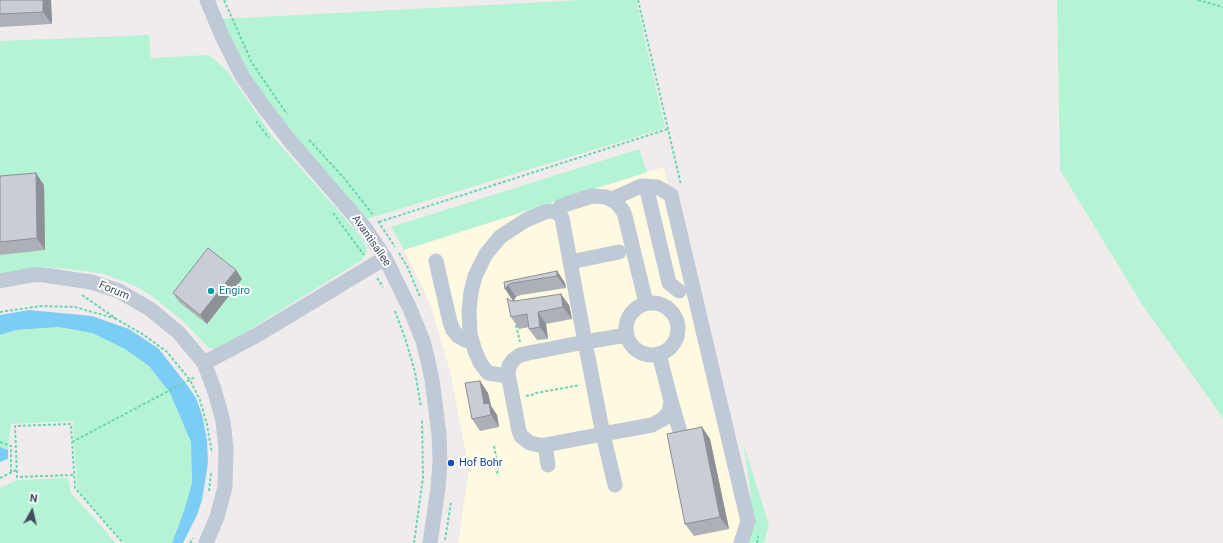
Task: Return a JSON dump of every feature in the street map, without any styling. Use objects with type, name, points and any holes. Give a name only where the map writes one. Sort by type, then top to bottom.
[{"type":"street","name":"Avantisallee","points":[[207,0],[222,36],[242,76],[308,162],[365,228],[385,258],[410,309],[423,341],[432,380],[438,427],[440,462],[435,517],[430,543]]},
{"type":"street","points":[[612,199],[641,186],[657,187],[671,195],[686,290],[748,521],[741,543]]},
{"type":"street","points":[[646,186],[669,283],[686,290]]},
{"type":"street","points":[[557,213],[560,208],[567,204],[592,196],[602,196],[612,199],[623,211],[625,216],[646,303]]},
{"type":"street","points":[[508,376],[488,373],[481,364],[472,342],[470,334],[469,311],[471,292],[475,276],[486,254],[500,237],[526,220],[550,211],[557,213],[562,218],[603,434],[615,485]]},
{"type":"street","points":[[570,262],[619,252]]},
{"type":"street","points":[[204,363],[257,335],[385,258]]},
{"type":"street","points":[[436,261],[453,330],[458,336],[472,342]]},
{"type":"street","name":"Forum","points":[[0,280],[32,274],[44,275],[91,282],[119,291],[150,309],[179,333],[204,363],[214,389],[223,421],[226,448],[225,487],[217,517],[201,538]]},
{"type":"street","points":[[669,309],[686,290]]},
{"type":"street","points":[[561,298],[577,295]]},
{"type":"street","points":[[646,303],[657,303],[666,306],[669,309],[674,313],[678,322],[678,333],[675,342],[668,350],[659,354],[648,354],[639,351],[631,344],[627,335],[627,325],[630,315],[637,308],[646,303]]},
{"type":"street","points":[[627,335],[523,354],[513,360],[509,366],[508,376],[517,424],[521,436],[530,443],[545,445],[652,425],[663,419],[669,412],[671,401]]},
{"type":"street","points":[[659,354],[680,429],[670,419],[663,419]]},
{"type":"street","points":[[545,445],[548,465]]},
{"type":"path","points":[[1198,0],[1223,7]]},
{"type":"path","points":[[253,117],[271,141]]},
{"type":"path","points":[[365,228],[668,129]]},
{"type":"path","points":[[332,212],[360,249],[384,289]]},
{"type":"path","points":[[76,292],[88,298],[118,320],[144,335],[167,352],[190,380],[202,404],[212,456]]},
{"type":"path","points":[[0,312],[41,306],[75,308],[118,320]]},
{"type":"path","points":[[394,308],[415,372],[421,407]]},
{"type":"path","points":[[516,323],[523,354]]},
{"type":"path","points":[[72,442],[190,380]]},
{"type":"path","points":[[524,397],[536,393],[593,382]]},
{"type":"path","points":[[414,543],[423,476],[422,414]]},
{"type":"path","points":[[73,475],[17,477],[15,426],[71,424],[75,488],[123,543]]},
{"type":"path","points":[[0,442],[11,446],[11,473]]},
{"type":"path","points":[[494,446],[498,466],[497,476]]},
{"type":"path","points":[[0,478],[16,470]]},
{"type":"path","points":[[209,491],[211,470]]},
{"type":"path","points":[[190,543],[201,538]]},
{"type":"shaded area","points":[[664,167],[722,426],[746,543],[458,543],[469,470],[450,371],[430,303],[404,250]]},
{"type":"green space","points":[[583,0],[636,0],[665,128],[367,219],[286,126],[242,64],[222,19]]},
{"type":"green space","points":[[1057,0],[1223,0],[1223,418],[1143,306],[1060,170]]},
{"type":"green space","points":[[149,35],[151,58],[209,55],[228,72],[273,137],[358,233],[367,248],[366,254],[362,260],[217,350],[208,347],[182,320],[152,296],[137,287],[104,274],[47,267],[0,274],[0,41]]},
{"type":"green space","points":[[639,149],[647,172],[404,250],[391,227]]},
{"type":"green space","points":[[59,327],[92,333],[125,349],[149,366],[170,393],[191,442],[192,483],[184,511],[172,543],[124,543],[77,489],[73,421],[11,424],[8,450],[0,447],[0,335],[16,330]]},
{"type":"green space","points":[[744,446],[769,525],[764,543],[746,543],[751,502]]},
{"type":"green space","points":[[68,478],[71,493],[116,543],[0,543],[0,488],[17,480]]},
{"type":"water","points":[[29,310],[92,316],[129,329],[159,349],[196,398],[202,415],[207,440],[208,463],[202,500],[197,515],[183,543],[172,543],[184,511],[192,483],[191,442],[170,393],[149,366],[125,349],[92,333],[59,327],[16,330],[0,335],[0,315]]},
{"type":"water","points":[[0,447],[8,450],[8,459],[0,462]]},
{"type":"building","points":[[0,0],[43,0],[43,12],[0,14]]},
{"type":"building","points":[[36,173],[37,238],[0,242],[0,176]]},
{"type":"building","name":"Engiro","points":[[208,248],[236,270],[200,315],[173,293]]},
{"type":"building","points":[[557,271],[557,276],[512,283],[505,289],[504,282]]},
{"type":"building","points":[[561,294],[563,307],[538,312],[540,327],[529,329],[527,314],[511,317],[507,298],[511,301],[515,301]]},
{"type":"building","points":[[480,381],[484,404],[489,403],[491,415],[472,419],[465,383]]},
{"type":"building","points":[[702,427],[720,517],[685,524],[667,434]]},
{"type":"place","name":"Engiro","points":[[211,291]]},
{"type":"place","name":"Hof Bohr","points":[[451,463]]}]
